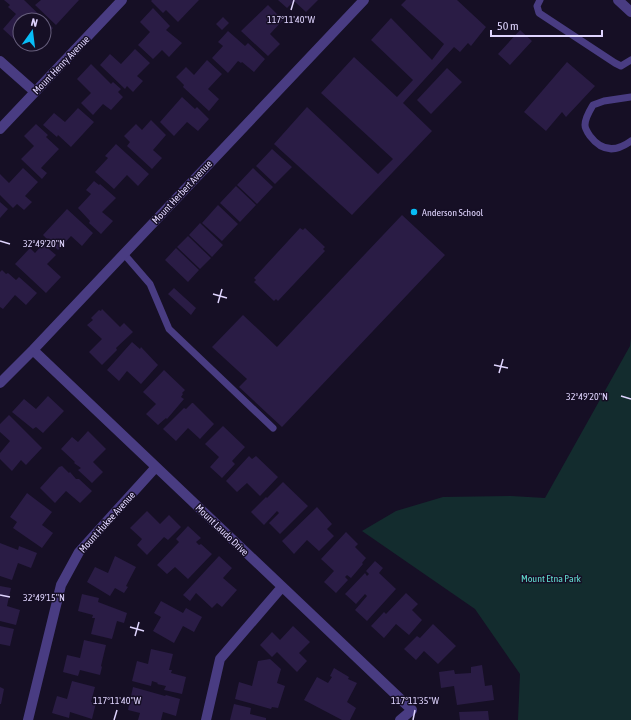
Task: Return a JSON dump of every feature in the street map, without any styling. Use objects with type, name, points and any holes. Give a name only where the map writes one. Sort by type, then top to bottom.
[{"type":"street","name":"Mount Henry Avenue","points":[[0,130],[122,0]]},
{"type":"street","name":"Mount Herbert Avenue","points":[[0,383],[364,0]]},
{"type":"street","points":[[618,0],[631,12]]},
{"type":"street","points":[[0,61],[35,92]]},
{"type":"street","name":"Mount Laudo Drive","points":[[33,350],[412,710],[400,720]]},
{"type":"street","name":"Mount Hukee Avenue","points":[[28,720],[61,585],[79,552],[156,468]]},
{"type":"street","points":[[206,720],[220,659],[282,587]]},
{"type":"lane","points":[[540,0],[537,6],[539,13],[615,63],[621,66],[631,60]]},
{"type":"lane","points":[[631,97],[604,101],[593,105],[585,124],[588,133],[594,141],[601,146],[612,149],[622,147],[631,141]]},
{"type":"lane","points":[[124,254],[150,284],[169,329],[273,428]]},
{"type":"green space","name":"Mount Etna Park","points":[[631,338],[631,720],[518,720],[520,674],[475,609],[362,531],[396,511],[443,497],[511,496],[545,498],[630,346]]},
{"type":"building","points":[[4,0],[24,0],[36,12],[14,12],[8,7],[10,5]]},
{"type":"building","points":[[41,0],[79,0],[56,25],[52,21],[52,12],[42,12],[35,5]]},
{"type":"building","points":[[199,0],[178,22],[166,10],[163,13],[151,1]]},
{"type":"building","points":[[278,0],[318,0],[306,12],[294,1],[287,8]]},
{"type":"building","points":[[406,0],[457,0],[486,27],[471,46],[468,43],[460,52],[454,47],[403,103],[432,131],[352,215],[274,144],[307,107],[378,174],[393,159],[321,93],[354,57],[397,97],[413,80],[371,40],[391,18],[432,60],[444,44],[401,5]]},
{"type":"building","points":[[268,5],[283,20],[270,34],[280,44],[268,56],[241,31]]},
{"type":"building","points":[[153,8],[170,26],[166,30],[182,43],[169,57],[162,50],[153,59],[138,45],[150,32],[140,22]]},
{"type":"building","points":[[223,17],[229,23],[222,30],[216,24]]},
{"type":"building","points":[[12,19],[12,37],[3,29]]},
{"type":"building","points":[[520,30],[532,41],[510,65],[498,54]]},
{"type":"building","points":[[228,31],[245,46],[248,43],[265,59],[254,72],[242,62],[241,63],[238,61],[228,73],[212,58],[223,46],[218,42]]},
{"type":"building","points":[[135,49],[150,63],[137,76],[143,81],[133,92],[127,86],[125,89],[100,65],[110,54],[121,64]]},
{"type":"building","points":[[207,60],[222,74],[208,89],[219,99],[209,111],[183,87],[184,85],[176,77],[186,67],[194,75]]},
{"type":"building","points":[[567,62],[595,86],[566,117],[562,112],[546,131],[524,112]]},
{"type":"building","points":[[91,64],[111,84],[113,82],[121,89],[118,92],[123,97],[111,110],[103,104],[93,115],[81,103],[91,93],[77,79]]},
{"type":"building","points":[[447,68],[462,82],[431,114],[417,100]]},
{"type":"building","points":[[182,97],[195,109],[197,107],[209,119],[198,131],[187,122],[174,136],[160,122]]},
{"type":"building","points":[[78,108],[94,122],[71,147],[58,135],[57,137],[43,125],[54,113],[65,122]]},
{"type":"building","points":[[151,120],[166,135],[153,150],[162,158],[152,169],[127,146],[130,142],[124,136],[136,124],[142,130]]},
{"type":"building","points":[[36,124],[48,135],[46,137],[59,149],[41,168],[47,173],[42,179],[21,159],[34,146],[24,136]]},
{"type":"building","points":[[116,144],[149,174],[138,186],[127,175],[114,189],[95,172],[108,158],[105,156]]},
{"type":"building","points":[[272,149],[292,167],[275,184],[256,166]]},
{"type":"building","points":[[23,168],[38,182],[25,196],[32,202],[24,210],[17,204],[13,208],[0,195],[0,174],[9,183]]},
{"type":"building","points":[[253,168],[273,187],[257,204],[237,185]]},
{"type":"building","points":[[94,181],[99,185],[100,184],[116,198],[102,212],[113,221],[101,234],[89,223],[90,221],[78,208],[91,194],[86,190]]},
{"type":"building","points":[[236,186],[256,205],[240,222],[220,203]]},
{"type":"building","points":[[0,202],[8,209],[0,218]]},
{"type":"building","points":[[218,205],[238,224],[222,241],[202,223]]},
{"type":"building","points":[[67,209],[93,233],[82,246],[71,236],[58,250],[43,235]]},
{"type":"building","points":[[402,215],[445,255],[282,427],[239,387],[247,379],[212,347],[243,315],[277,347]]},
{"type":"building","points":[[200,223],[223,245],[212,257],[189,235]]},
{"type":"building","points":[[300,228],[303,230],[305,228],[325,247],[323,249],[325,251],[278,301],[276,299],[274,301],[254,282],[256,280],[254,278]]},
{"type":"building","points":[[188,236],[211,258],[200,269],[177,247]]},
{"type":"building","points":[[43,244],[56,255],[47,264],[61,277],[46,293],[15,264],[30,248],[35,253]]},
{"type":"building","points":[[176,248],[199,270],[188,282],[165,260]]},
{"type":"building","points":[[2,270],[16,280],[19,277],[37,293],[26,305],[15,295],[3,309],[0,307],[0,272]]},
{"type":"building","points":[[174,288],[196,308],[191,315],[168,294]]},
{"type":"building","points":[[102,309],[120,327],[124,323],[133,332],[116,348],[117,350],[102,365],[89,352],[102,339],[87,325],[93,320],[91,318]]},
{"type":"building","points":[[132,342],[140,349],[141,347],[158,365],[141,384],[127,371],[119,381],[107,370]]},
{"type":"building","points":[[164,370],[185,390],[181,397],[184,399],[167,419],[166,418],[158,425],[146,414],[156,404],[143,392]]},
{"type":"building","points":[[48,396],[64,411],[43,433],[36,427],[33,429],[12,412],[24,399],[36,409]]},
{"type":"building","points":[[192,403],[214,424],[200,439],[188,428],[176,441],[163,429],[184,408],[186,409]]},
{"type":"building","points":[[9,415],[42,448],[26,465],[21,460],[12,471],[0,459],[0,453],[10,441],[0,432],[0,424]]},
{"type":"building","points":[[223,426],[245,447],[232,461],[235,464],[222,478],[210,467],[219,457],[205,444]]},
{"type":"building","points":[[88,431],[106,449],[93,462],[103,472],[92,483],[78,470],[81,468],[61,449],[72,437],[78,442]]},
{"type":"building","points":[[249,456],[252,459],[256,456],[278,477],[260,496],[247,483],[237,492],[226,481]]},
{"type":"building","points":[[62,466],[92,491],[80,503],[66,491],[55,503],[40,488],[59,467]]},
{"type":"building","points":[[283,482],[308,506],[280,534],[269,523],[279,513],[277,511],[264,525],[251,512]]},
{"type":"building","points":[[27,493],[52,512],[42,525],[53,533],[42,548],[13,528],[17,522],[10,517]]},
{"type":"building","points":[[317,507],[332,524],[327,529],[334,536],[319,551],[307,540],[294,554],[282,541]]},
{"type":"building","points":[[147,511],[160,524],[169,515],[181,527],[168,540],[164,537],[147,555],[137,545],[142,539],[130,528]]},
{"type":"building","points":[[188,526],[201,538],[196,542],[199,545],[201,544],[212,554],[188,579],[175,567],[167,574],[157,565],[179,542],[176,539]]},
{"type":"building","points":[[346,532],[358,544],[355,547],[366,558],[351,578],[347,575],[345,577],[348,580],[336,593],[324,582],[334,571],[321,559]]},
{"type":"building","points":[[0,543],[18,550],[19,546],[37,553],[31,568],[18,563],[12,580],[0,576]]},
{"type":"building","points":[[115,556],[136,567],[124,593],[115,588],[110,596],[87,582],[95,567],[108,573]]},
{"type":"building","points":[[219,556],[232,568],[223,578],[237,590],[222,607],[217,603],[212,608],[196,593],[190,601],[183,595]]},
{"type":"building","points":[[375,561],[383,568],[379,573],[396,589],[367,621],[355,610],[367,596],[365,594],[356,604],[345,594],[365,573],[367,576],[369,574],[366,571]]},
{"type":"building","points":[[0,586],[11,588],[7,606],[20,610],[16,625],[0,621]]},
{"type":"building","points":[[406,593],[418,604],[412,610],[422,620],[409,635],[396,624],[384,638],[371,626],[384,612],[386,614]]},
{"type":"building","points":[[82,594],[99,598],[98,602],[127,613],[124,623],[117,621],[112,639],[91,634],[95,618],[92,618],[93,615],[78,611]]},
{"type":"building","points":[[161,601],[183,613],[186,608],[202,617],[194,632],[183,626],[174,643],[153,631],[161,617],[154,613]]},
{"type":"building","points":[[433,624],[456,646],[438,664],[424,651],[416,660],[404,649],[417,636],[420,638]]},
{"type":"building","points":[[0,626],[14,629],[10,646],[0,644]]},
{"type":"building","points":[[293,626],[310,642],[299,653],[307,661],[297,672],[277,652],[272,657],[260,645],[272,632],[280,640]]},
{"type":"building","points":[[84,640],[106,645],[100,675],[80,670],[78,676],[63,672],[67,655],[80,658]]},
{"type":"building","points":[[151,649],[173,654],[169,670],[172,670],[171,673],[186,677],[182,694],[164,690],[166,686],[152,681],[151,686],[132,681],[137,661],[148,664]]},
{"type":"building","points":[[270,659],[281,669],[277,683],[285,686],[278,708],[272,707],[271,709],[235,699],[239,682],[252,686],[258,661]]},
{"type":"building","points":[[482,665],[485,686],[492,685],[494,700],[457,705],[454,686],[441,688],[439,672],[454,670],[455,674],[471,673],[471,667]]},
{"type":"building","points":[[334,668],[349,677],[348,679],[357,683],[347,702],[356,708],[350,720],[342,720],[304,700],[317,677],[328,683],[332,677],[330,676]]},
{"type":"building","points":[[72,681],[95,687],[91,702],[96,703],[92,719],[70,712],[69,718],[52,713],[57,696],[67,699]]},
{"type":"building","points":[[0,687],[4,689],[1,704],[0,704]]},
{"type":"building","points":[[133,687],[180,699],[176,716],[163,712],[161,720],[138,720],[140,713],[128,710]]},
{"type":"building","points":[[234,704],[251,708],[250,714],[266,718],[266,720],[230,720]]},
{"type":"building","points":[[488,711],[489,720],[460,720],[459,712]]},
{"type":"place","name":"Anderson School","points":[[414,212]]}]
